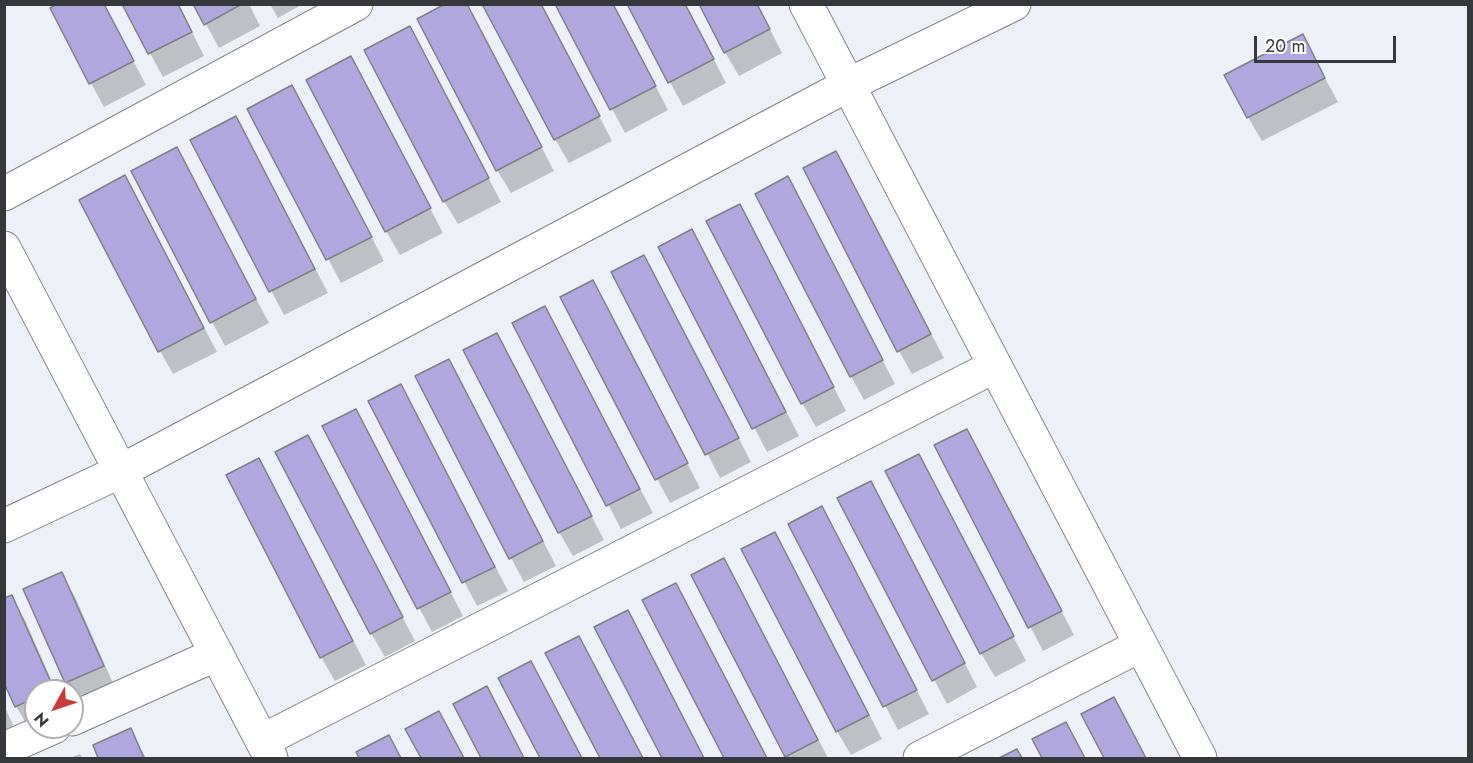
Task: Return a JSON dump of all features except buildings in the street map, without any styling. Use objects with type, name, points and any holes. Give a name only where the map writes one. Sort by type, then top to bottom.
[{"type":"street","points":[[4,194],[356,4]]},
{"type":"street","points":[[806,4],[1200,759]]},
{"type":"street","points":[[4,526],[121,471],[848,85],[1014,4]]},
{"type":"street","points":[[4,248],[267,750],[995,366]]},
{"type":"street","points":[[920,759],[1141,645]]},
{"type":"street","points":[[84,714],[217,654]]},
{"type":"street","points":[[4,749],[27,739]]}]
